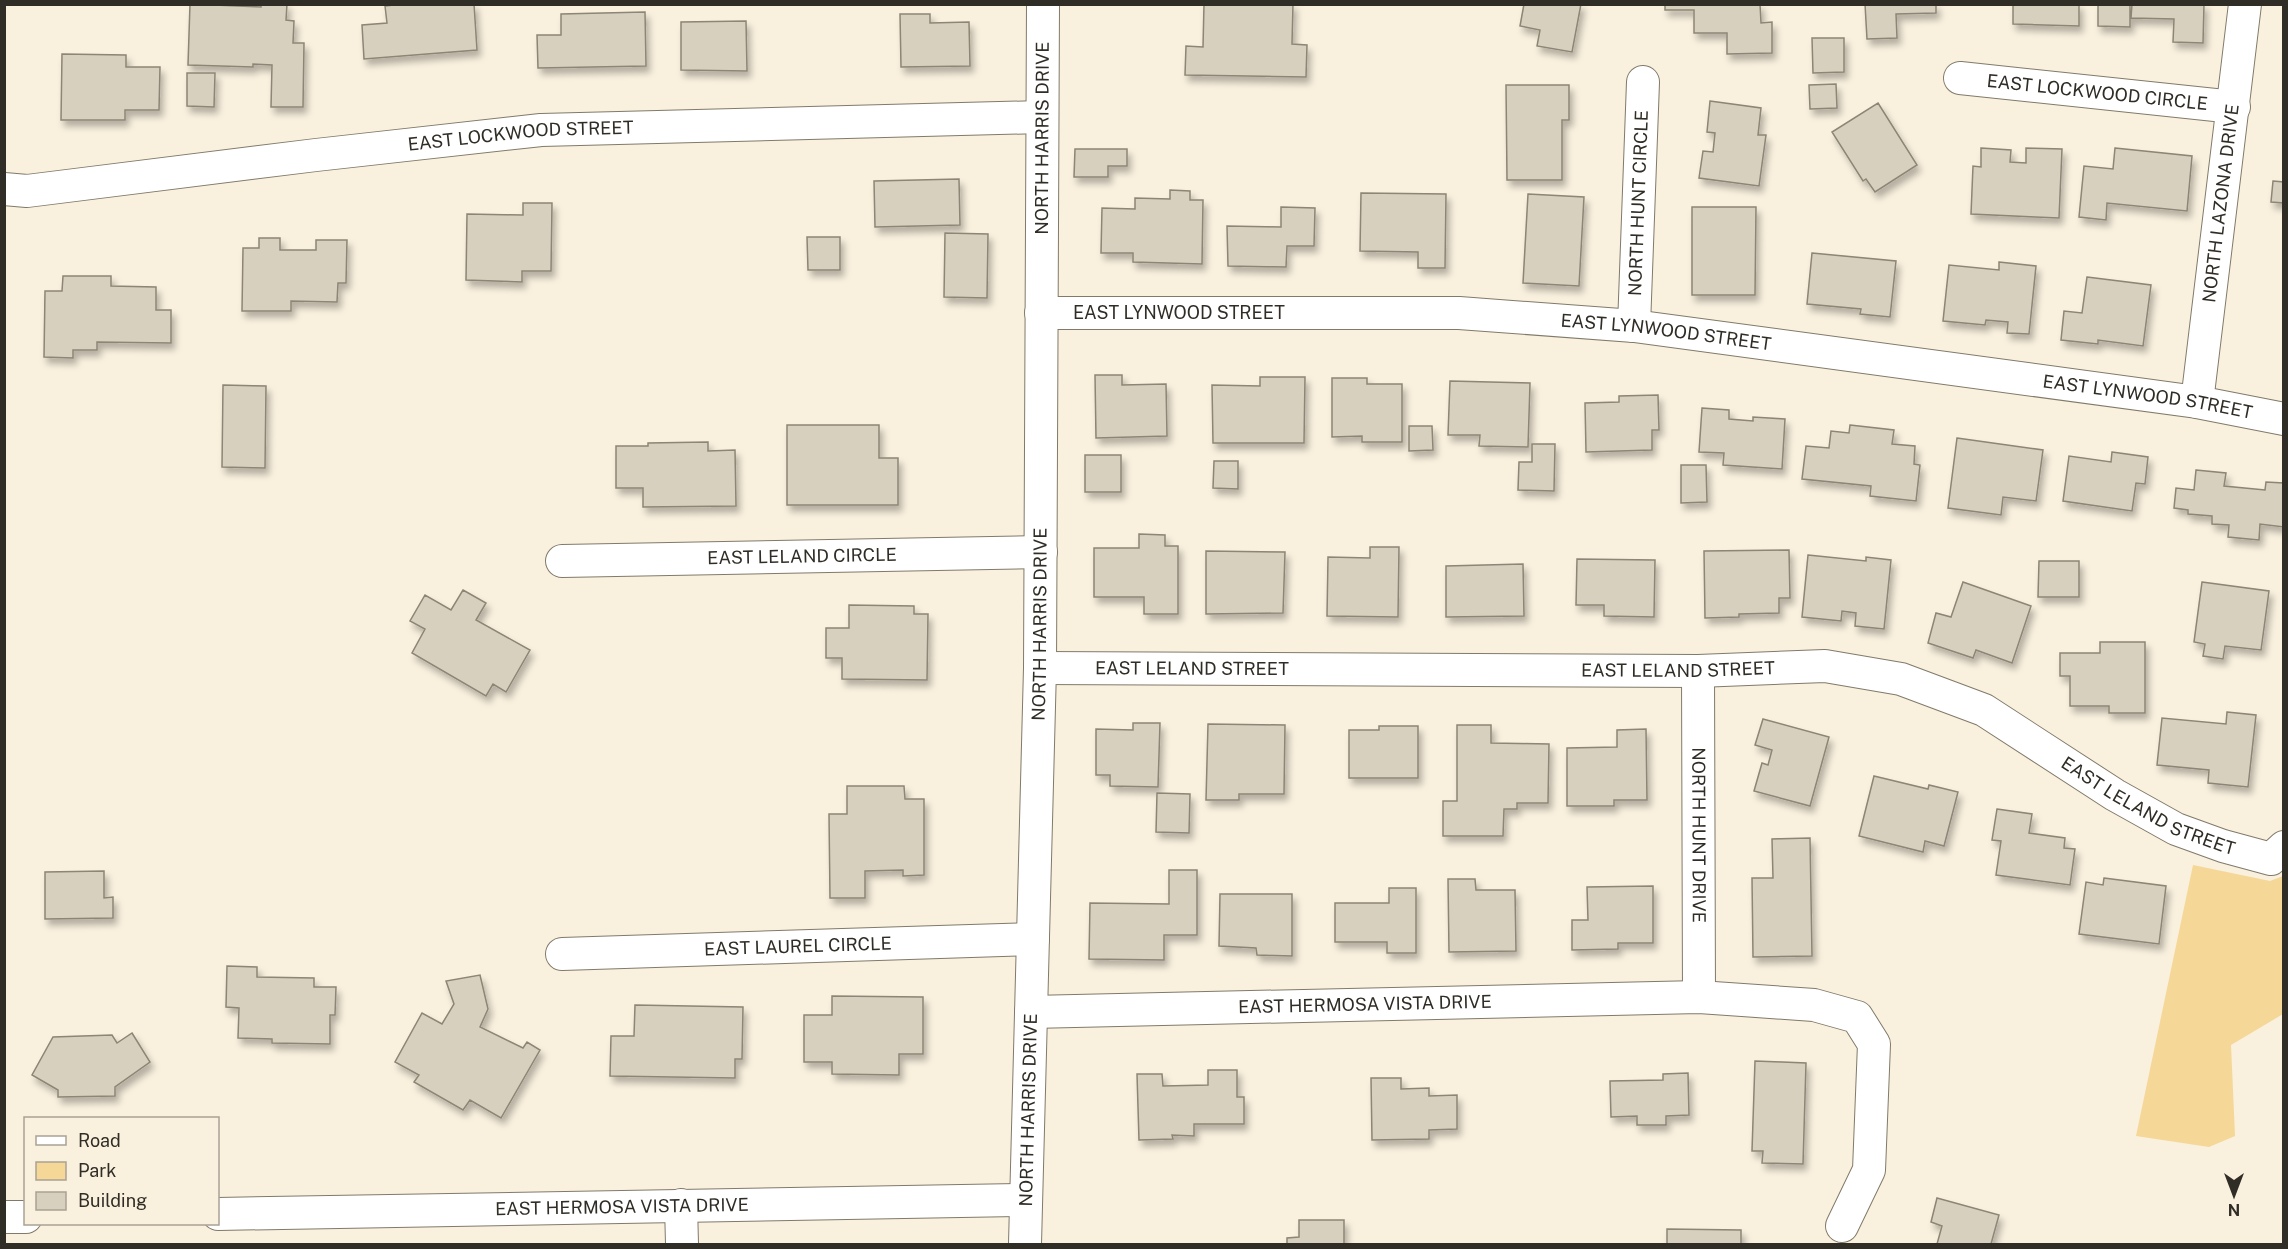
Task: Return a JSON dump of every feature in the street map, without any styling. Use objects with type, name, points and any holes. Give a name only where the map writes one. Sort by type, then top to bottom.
[{"type":"street","name":"NORTH HARRIS DRIVE","points":[[1024,1245],[1040,668],[1043,4]]},
{"type":"street","name":"NORTH LAZONA DRIVE","points":[[2197,402],[2246,4]]},
{"type":"street","name":"EAST LOCKWOOD CIRCLE","points":[[1960,78],[2234,107]]},
{"type":"street","name":"NORTH HUNT CIRCLE","points":[[1634,326],[1643,82]]},
{"type":"street","name":"EAST LOCKWOOD STREET","points":[[4,189],[27,191],[304,156],[541,130],[1041,117]]},
{"type":"street","name":"EAST LYNWOOD STREET","points":[[1041,314],[1459,314],[1634,326],[2197,402],[2283,419]]},
{"type":"street","name":"EAST LELAND CIRCLE","points":[[562,561],[1041,552]]},
{"type":"street","name":"EAST LELAND STREET","points":[[1040,668],[1698,671],[1825,666],[1901,679],[1984,710],[2115,795],[2176,829],[2223,846],[2277,853]]},
{"type":"street","name":"NORTH HUNT DRIVE","points":[[1698,671],[1699,997]]},
{"type":"street","name":"EAST LAUREL CIRCLE","points":[[562,954],[1033,939]]},
{"type":"street","name":"EAST HERMOSA VISTA DRIVE","points":[[1031,1012],[1699,997],[1814,1005],[1857,1017],[1874,1044],[1869,1170],[1842,1226]]},
{"type":"street","name":"EAST HERMOSA VISTA DRIVE","points":[[219,1214],[1024,1200]]},
{"type":"street","points":[[681,1205],[682,1245]]},
{"type":"street","points":[[4,1217],[24,1217]]},
{"type":"green space","points":[[2193,865],[2270,881],[2283,876],[2283,1014],[2231,1045],[2235,1136],[2209,1147],[2136,1136]]},
{"type":"building","points":[[190,4],[261,7],[261,4],[287,4],[286,20],[294,21],[293,43],[304,43],[303,107],[271,107],[272,65],[253,64],[253,67],[188,65]]},
{"type":"building","points":[[474,4],[477,50],[364,59],[362,25],[387,23],[385,6]]},
{"type":"building","points":[[1204,4],[1293,4],[1292,44],[1307,45],[1306,77],[1185,75],[1186,46],[1203,47]]},
{"type":"building","points":[[1524,4],[1581,4],[1572,52],[1537,46],[1540,30],[1520,26]]},
{"type":"building","points":[[1665,4],[1760,4],[1761,23],[1772,22],[1772,53],[1727,54],[1727,33],[1694,33],[1694,10],[1665,10]]},
{"type":"building","points":[[1865,4],[1936,4],[1936,13],[1896,14],[1897,38],[1867,39]]},
{"type":"building","points":[[2013,4],[2079,4],[2079,26],[2013,24]]},
{"type":"building","points":[[2098,4],[2130,4],[2130,27],[2098,26]]},
{"type":"building","points":[[2132,4],[2204,4],[2203,43],[2173,42],[2174,19],[2131,18]]},
{"type":"building","points":[[645,12],[646,66],[538,68],[537,35],[561,35],[561,14]]},
{"type":"building","points":[[900,14],[930,14],[930,23],[969,22],[970,66],[901,67]]},
{"type":"building","points":[[746,21],[747,71],[681,70],[681,22]]},
{"type":"building","points":[[1812,38],[1844,38],[1844,72],[1813,73]]},
{"type":"building","points":[[62,54],[126,55],[126,67],[160,67],[159,110],[125,110],[125,120],[61,120]]},
{"type":"building","points":[[187,73],[215,73],[214,107],[187,106]]},
{"type":"building","points":[[1836,84],[1837,108],[1810,109],[1809,85]]},
{"type":"building","points":[[1506,85],[1569,85],[1569,120],[1562,120],[1562,180],[1507,180]]},
{"type":"building","points":[[1710,101],[1761,108],[1758,135],[1766,135],[1759,186],[1699,178],[1703,151],[1713,152],[1715,133],[1707,132]]},
{"type":"building","points":[[1878,103],[1917,165],[1875,192],[1866,179],[1863,181],[1832,132]]},
{"type":"building","points":[[1981,148],[2011,150],[2010,162],[2026,163],[2026,148],[2062,149],[2059,218],[1971,214],[1973,166],[1981,167]]},
{"type":"building","points":[[2115,148],[2192,156],[2187,211],[2107,203],[2106,220],[2079,217],[2084,166],[2113,169]]},
{"type":"building","points":[[1075,149],[1127,149],[1127,166],[1108,166],[1108,177],[1074,177]]},
{"type":"building","points":[[959,179],[960,225],[875,227],[874,181]]},
{"type":"building","points":[[2273,181],[2284,182],[2284,203],[2271,202]]},
{"type":"building","points":[[1170,190],[1190,191],[1190,200],[1203,200],[1202,264],[1133,262],[1133,253],[1101,253],[1102,208],[1135,209],[1135,198],[1170,199]]},
{"type":"building","points":[[1361,193],[1446,194],[1445,268],[1418,268],[1418,252],[1360,251]]},
{"type":"building","points":[[1528,194],[1584,197],[1579,286],[1523,283]]},
{"type":"building","points":[[523,203],[552,203],[551,271],[522,271],[522,282],[466,280],[467,214],[523,215]]},
{"type":"building","points":[[1281,207],[1315,208],[1314,246],[1287,246],[1286,267],[1228,266],[1227,226],[1281,227]]},
{"type":"building","points":[[1692,207],[1756,207],[1755,295],[1692,295]]},
{"type":"building","points":[[945,233],[988,234],[987,298],[944,297]]},
{"type":"building","points":[[807,237],[840,237],[840,270],[808,270]]},
{"type":"building","points":[[259,238],[280,238],[280,250],[316,250],[316,240],[347,240],[346,283],[338,283],[337,302],[291,301],[291,311],[242,311],[243,248],[259,248]]},
{"type":"building","points":[[1812,253],[1896,261],[1890,317],[1860,314],[1861,309],[1807,304]]},
{"type":"building","points":[[1999,262],[2036,266],[2029,334],[2007,333],[2008,322],[1986,320],[1985,325],[1943,321],[1949,265],[1999,270]]},
{"type":"building","points":[[63,276],[111,276],[111,286],[156,287],[156,310],[171,310],[171,343],[97,342],[97,350],[73,350],[73,358],[44,357],[45,291],[62,291]]},
{"type":"building","points":[[2087,277],[2151,285],[2143,346],[2098,340],[2098,344],[2061,340],[2064,311],[2082,313]]},
{"type":"building","points":[[1095,375],[1122,375],[1122,385],[1166,384],[1167,436],[1096,438]]},
{"type":"building","points":[[1260,377],[1305,377],[1304,443],[1213,443],[1212,385],[1260,386]]},
{"type":"building","points":[[1332,378],[1367,378],[1367,384],[1402,384],[1402,442],[1362,442],[1362,436],[1332,437]]},
{"type":"building","points":[[1450,381],[1530,383],[1528,447],[1479,446],[1480,435],[1448,435]]},
{"type":"building","points":[[223,385],[266,386],[265,468],[222,467]]},
{"type":"building","points":[[1658,395],[1659,430],[1652,430],[1652,450],[1586,452],[1585,403],[1619,402],[1619,396]]},
{"type":"building","points":[[1702,408],[1729,410],[1729,419],[1753,421],[1753,417],[1785,419],[1782,469],[1723,465],[1724,453],[1699,452]]},
{"type":"building","points":[[787,425],[879,425],[879,458],[898,458],[898,505],[787,505]]},
{"type":"building","points":[[1850,425],[1894,430],[1892,444],[1915,446],[1914,464],[1920,465],[1916,501],[1870,496],[1871,486],[1802,479],[1806,446],[1829,448],[1831,431],[1849,433]]},
{"type":"building","points":[[1409,426],[1432,426],[1433,450],[1409,451]]},
{"type":"building","points":[[1957,438],[2043,450],[2036,501],[2003,497],[2001,515],[1948,508]]},
{"type":"building","points":[[708,442],[708,451],[735,450],[736,506],[643,507],[643,488],[616,488],[616,446]]},
{"type":"building","points":[[1532,444],[1555,444],[1554,491],[1518,490],[1519,462],[1532,462]]},
{"type":"building","points":[[2112,452],[2148,457],[2145,484],[2136,483],[2132,511],[2063,501],[2069,456],[2111,462]]},
{"type":"building","points":[[1085,455],[1121,455],[1121,492],[1085,492]]},
{"type":"building","points":[[1214,461],[1238,461],[1238,489],[1213,488]]},
{"type":"building","points":[[1681,465],[1706,465],[1707,502],[1681,503]]},
{"type":"building","points":[[2196,470],[2226,473],[2224,486],[2265,490],[2266,482],[2284,483],[2284,527],[2260,524],[2259,540],[2228,537],[2229,525],[2212,524],[2212,516],[2188,514],[2188,510],[2174,508],[2176,488],[2194,490]]},
{"type":"building","points":[[1139,534],[1165,535],[1165,546],[1178,546],[1178,614],[1144,614],[1144,597],[1094,597],[1094,548],[1139,548]]},
{"type":"building","points":[[1370,547],[1399,547],[1398,617],[1327,616],[1328,557],[1370,558]]},
{"type":"building","points":[[1789,550],[1790,598],[1779,598],[1779,613],[1705,618],[1704,551]]},
{"type":"building","points":[[1206,551],[1285,552],[1283,613],[1206,614]]},
{"type":"building","points":[[1808,555],[1866,561],[1866,557],[1891,560],[1884,629],[1855,626],[1856,613],[1842,611],[1841,621],[1802,617]]},
{"type":"building","points":[[1577,559],[1655,560],[1654,617],[1604,616],[1604,605],[1576,605]]},
{"type":"building","points":[[2039,561],[2079,561],[2079,597],[2038,597]]},
{"type":"building","points":[[1523,564],[1524,616],[1446,617],[1446,566]]},
{"type":"building","points":[[1963,582],[2031,606],[2012,663],[1976,650],[1973,658],[1928,643],[1936,613],[1951,617]]},
{"type":"building","points":[[2202,582],[2269,591],[2261,650],[2225,646],[2223,659],[2203,656],[2205,644],[2194,642]]},
{"type":"building","points":[[463,590],[486,603],[476,620],[530,650],[506,692],[493,684],[486,696],[412,653],[425,629],[410,621],[425,595],[451,610]]},
{"type":"building","points":[[849,605],[914,606],[914,614],[928,614],[927,680],[842,679],[842,658],[826,658],[826,628],[849,628]]},
{"type":"building","points":[[2100,642],[2145,642],[2145,713],[2109,713],[2109,706],[2070,706],[2070,676],[2060,676],[2060,653],[2100,653]]},
{"type":"building","points":[[2227,712],[2256,715],[2248,787],[2208,783],[2209,770],[2157,765],[2162,718],[2226,724]]},
{"type":"building","points":[[1763,719],[1829,737],[1810,806],[1754,791],[1762,763],[1768,765],[1772,750],[1755,745]]},
{"type":"building","points":[[1133,723],[1160,723],[1158,787],[1110,786],[1110,775],[1096,775],[1096,729],[1133,730]]},
{"type":"building","points":[[1208,724],[1285,725],[1284,794],[1239,794],[1239,800],[1206,800]]},
{"type":"building","points":[[1457,725],[1491,725],[1491,743],[1549,744],[1548,803],[1517,803],[1517,809],[1504,809],[1503,836],[1443,836],[1443,801],[1457,801]]},
{"type":"building","points":[[1379,726],[1418,726],[1418,778],[1349,778],[1349,730],[1379,730]]},
{"type":"building","points":[[1646,729],[1647,800],[1614,800],[1614,806],[1567,806],[1567,748],[1617,747],[1617,730]]},
{"type":"building","points":[[1874,776],[1928,789],[1929,785],[1958,792],[1944,846],[1925,841],[1923,852],[1859,836]]},
{"type":"building","points":[[847,786],[904,786],[905,799],[924,799],[924,875],[903,876],[903,870],[865,871],[865,898],[830,898],[829,814],[847,814]]},
{"type":"building","points":[[1157,793],[1190,794],[1189,833],[1156,832]]},
{"type":"building","points":[[1997,809],[2032,814],[2029,833],[2065,838],[2064,848],[2075,849],[2070,885],[1996,875],[2001,841],[1992,840]]},
{"type":"building","points":[[1810,838],[1812,956],[1753,957],[1752,878],[1773,878],[1772,839]]},
{"type":"building","points":[[1169,870],[1197,870],[1197,935],[1164,935],[1164,960],[1089,959],[1090,903],[1169,904]]},
{"type":"building","points":[[104,871],[104,898],[113,897],[113,918],[45,919],[45,872]]},
{"type":"building","points":[[2104,878],[2166,886],[2159,944],[2079,934],[2086,882],[2103,885]]},
{"type":"building","points":[[1448,879],[1475,879],[1476,890],[1515,890],[1516,951],[1449,952]]},
{"type":"building","points":[[1653,886],[1653,943],[1618,943],[1618,949],[1572,950],[1572,920],[1588,920],[1587,887]]},
{"type":"building","points":[[1389,888],[1416,888],[1416,953],[1387,953],[1387,942],[1335,942],[1335,903],[1389,903]]},
{"type":"building","points":[[1220,894],[1292,894],[1292,956],[1257,955],[1256,948],[1219,946]]},
{"type":"building","points":[[227,966],[257,967],[257,977],[314,978],[314,987],[336,987],[335,1015],[330,1015],[330,1044],[272,1043],[272,1039],[238,1038],[239,1008],[226,1007]]},
{"type":"building","points":[[480,975],[488,1009],[480,1027],[523,1048],[527,1042],[540,1050],[501,1118],[470,1100],[463,1110],[414,1082],[419,1075],[395,1062],[422,1013],[442,1024],[454,1004],[446,981]]},
{"type":"building","points":[[832,996],[923,997],[923,1054],[899,1054],[899,1075],[832,1074],[832,1062],[804,1062],[804,1015],[832,1015]]},
{"type":"building","points":[[635,1005],[743,1007],[742,1059],[735,1059],[735,1078],[610,1076],[611,1036],[634,1036]]},
{"type":"building","points":[[132,1033],[150,1062],[115,1087],[115,1096],[58,1097],[58,1090],[32,1075],[53,1037],[112,1035],[117,1043]]},
{"type":"building","points":[[1755,1061],[1806,1063],[1803,1164],[1762,1163],[1763,1151],[1752,1151]]},
{"type":"building","points":[[1208,1070],[1237,1070],[1237,1097],[1244,1097],[1244,1124],[1194,1124],[1194,1136],[1172,1135],[1173,1139],[1139,1140],[1137,1074],[1162,1074],[1163,1086],[1208,1085]]},
{"type":"building","points":[[1688,1073],[1689,1115],[1666,1116],[1666,1125],[1637,1125],[1637,1116],[1611,1117],[1610,1081],[1663,1080],[1663,1074]]},
{"type":"building","points":[[1371,1078],[1401,1078],[1401,1089],[1429,1088],[1429,1096],[1457,1095],[1457,1129],[1429,1130],[1429,1139],[1372,1140]]},
{"type":"building","points":[[1937,1198],[1999,1215],[1991,1244],[1937,1244],[1942,1226],[1931,1222]]},
{"type":"building","points":[[1299,1220],[1344,1220],[1344,1244],[1287,1244],[1287,1238],[1299,1237]]},
{"type":"building","points":[[1667,1229],[1741,1230],[1741,1244],[1667,1244]]}]
